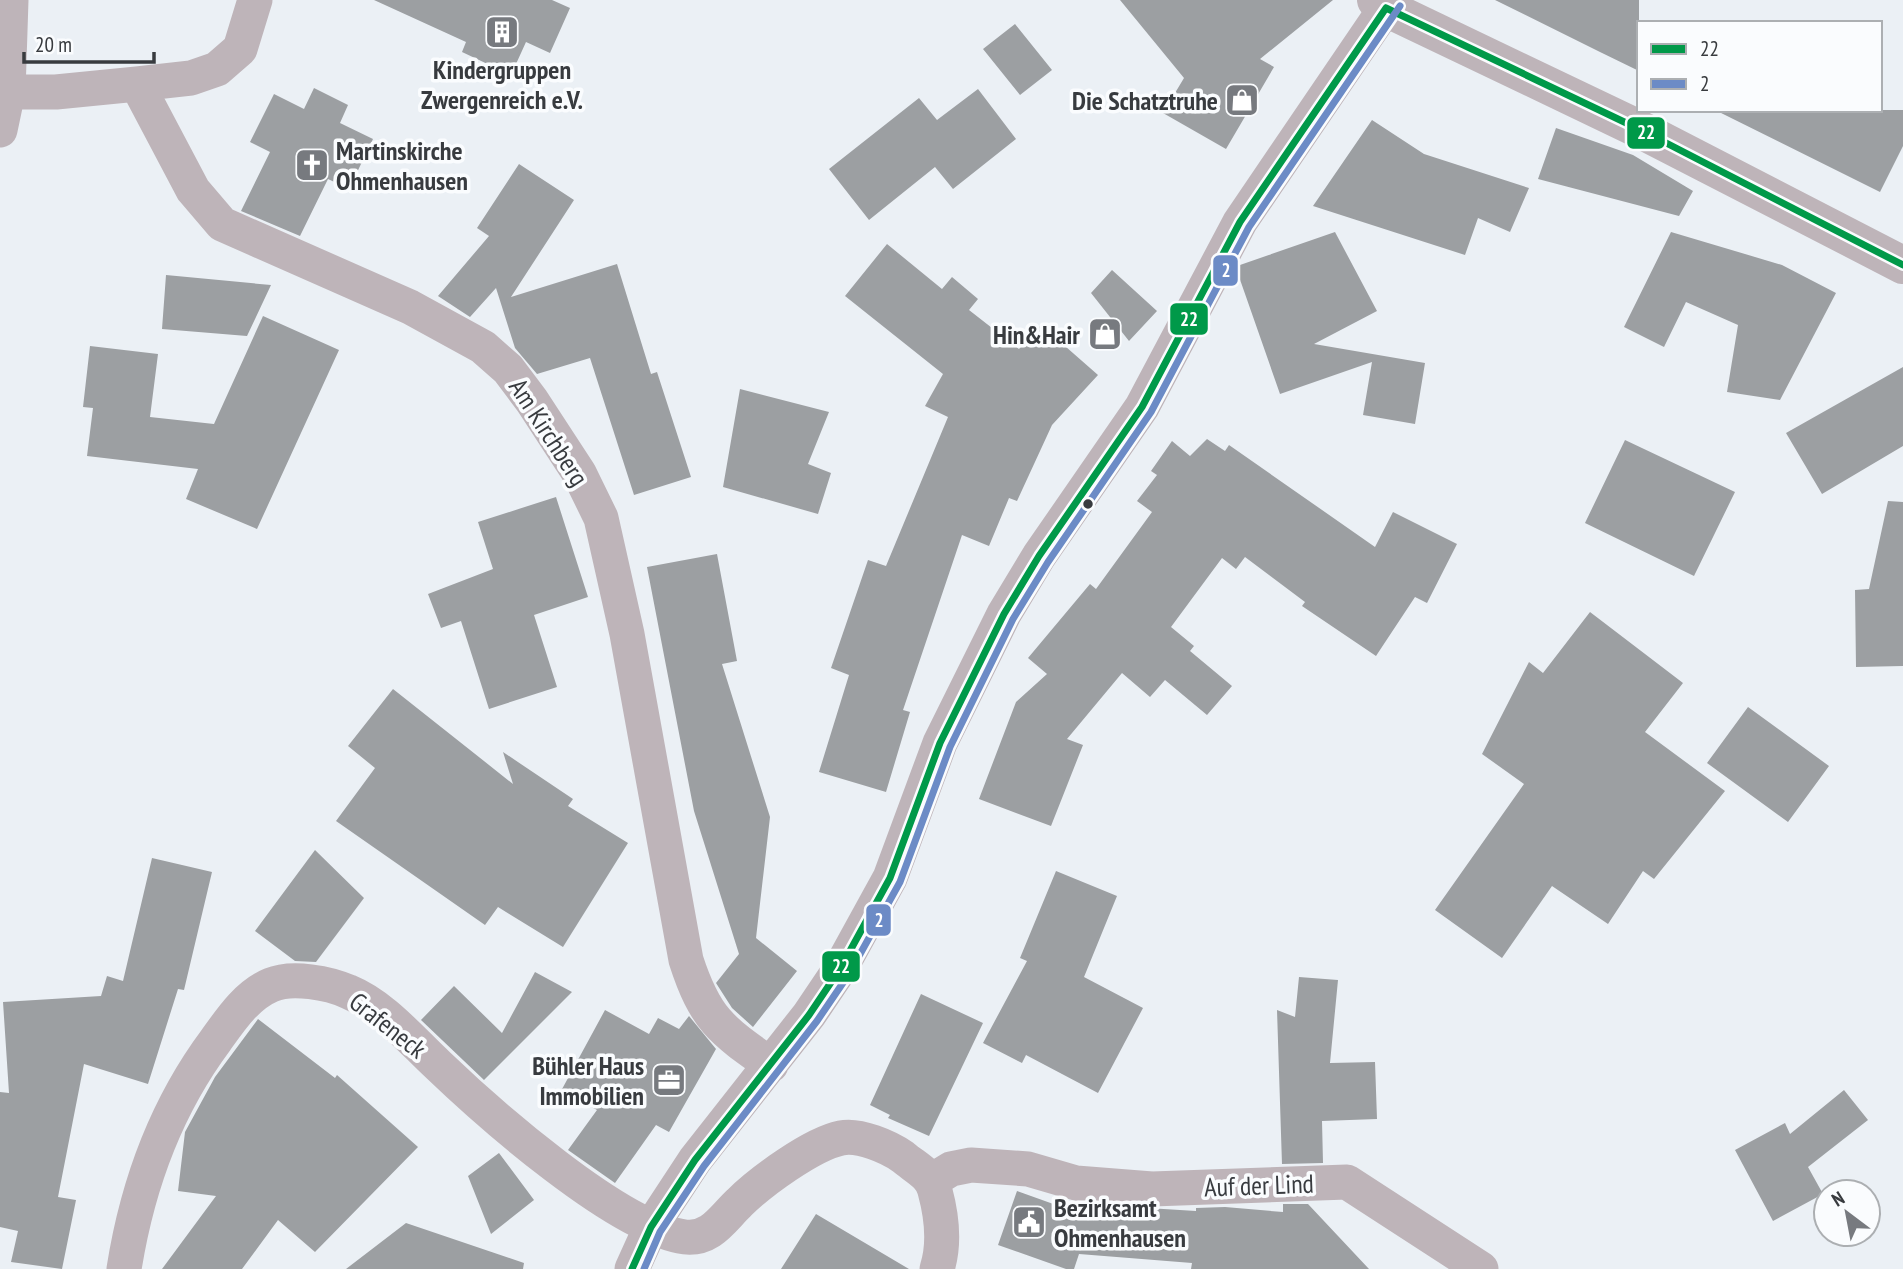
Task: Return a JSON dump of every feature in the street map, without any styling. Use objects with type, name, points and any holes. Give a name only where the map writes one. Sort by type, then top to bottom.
[{"type":"street","points":[[0,130],[8,92],[11,0]]},
{"type":"street","points":[[8,92],[56,92],[137,84],[191,78],[218,69],[240,50],[255,0]]},
{"type":"street","points":[[632,1269],[651,1227],[695,1160],[809,1016],[867,924],[890,878],[940,743],[985,650],[1022,582],[1142,407],[1240,222],[1384,3],[1642,130],[1903,265]]},
{"type":"street","name":"Am Kirchberg","points":[[137,84],[193,190],[222,224],[458,331],[508,369],[553,432],[579,473],[601,518],[627,634],[685,960],[705,1010],[726,1033],[771,1065]]},
{"type":"street","name":"Grafeneck","points":[[124,1269],[143,1181],[176,1104],[198,1064],[232,1018],[249,999],[273,984],[301,982],[330,986],[366,1001],[484,1109],[568,1174],[651,1227]]},
{"type":"street","points":[[651,1227],[688,1238],[714,1231],[739,1202],[779,1168],[842,1137],[871,1142],[896,1152],[933,1180],[941,1213],[942,1254],[937,1269]]},
{"type":"street","name":"Auf der Lind","points":[[933,1180],[951,1169],[982,1165],[1028,1169],[1076,1183],[1152,1189],[1347,1182],[1481,1269]]},
{"type":"building","name":"Kindergruppen Zwergenreich e.V.","points":[[374,0],[552,0],[570,8],[550,53],[526,42],[511,75],[462,52],[466,42]]},
{"type":"building","points":[[1120,0],[1333,0],[1260,59],[1274,67],[1226,149],[1163,113],[1184,78]]},
{"type":"building","points":[[1495,0],[1639,0],[1637,70]]},
{"type":"building","points":[[1015,24],[1052,70],[1020,95],[983,49]]},
{"type":"building","name":"Martinskirche Ohmenhausen","points":[[314,88],[348,105],[340,123],[373,139],[349,189],[328,179],[300,236],[241,211],[270,152],[250,142],[274,94],[304,109]]},
{"type":"building","points":[[978,89],[1016,139],[953,189],[935,167],[869,220],[829,169],[919,98],[937,120]]},
{"type":"building","points":[[1903,110],[1903,146],[1880,192],[1719,112]]},
{"type":"building","points":[[1372,120],[1424,154],[1529,188],[1510,232],[1478,218],[1465,255],[1313,206]]},
{"type":"building","points":[[1556,128],[1633,155],[1693,191],[1679,216],[1538,179]]},
{"type":"building","points":[[519,164],[574,200],[511,297],[617,264],[651,374],[657,372],[691,477],[634,495],[590,358],[537,374],[515,348],[496,288],[470,317],[438,296],[489,236],[477,228]]},
{"type":"building","points":[[1335,232],[1377,311],[1314,344],[1425,363],[1415,424],[1363,415],[1372,362],[1280,394],[1237,271],[1240,265]]},
{"type":"building","points":[[1671,232],[1782,265],[1836,293],[1780,400],[1727,392],[1738,325],[1686,302],[1664,347],[1624,327]]},
{"type":"building","points":[[887,244],[942,289],[952,277],[978,299],[969,310],[1019,349],[1041,325],[1098,375],[1052,425],[1017,501],[1009,498],[989,546],[962,535],[903,710],[910,712],[886,792],[819,772],[849,675],[831,668],[868,560],[886,566],[948,417],[925,406],[943,374],[845,296]]},
{"type":"building","points":[[1112,270],[1157,311],[1129,341],[1091,293]]},
{"type":"building","points":[[166,275],[271,285],[247,336],[162,329]]},
{"type":"building","points":[[263,316],[339,350],[257,529],[186,499],[198,469],[87,456],[93,408],[83,407],[90,346],[158,354],[150,417],[214,424]]},
{"type":"building","points":[[1903,367],[1903,446],[1822,494],[1786,433]]},
{"type":"building","points":[[740,389],[829,412],[808,464],[831,473],[818,514],[723,487]]},
{"type":"building","points":[[1207,439],[1225,451],[1229,445],[1375,547],[1393,512],[1457,544],[1427,603],[1415,597],[1376,656],[1302,606],[1305,602],[1245,557],[1236,569],[1222,558],[1171,627],[1194,646],[1190,651],[1232,686],[1207,715],[1165,680],[1150,697],[1122,673],[1067,739],[1083,745],[1051,826],[979,799],[1016,702],[1047,674],[1028,658],[1090,584],[1096,589],[1152,512],[1137,501],[1157,475],[1151,471],[1172,441],[1190,456]]},
{"type":"building","points":[[1625,440],[1735,492],[1694,576],[1585,523]]},
{"type":"building","points":[[556,497],[588,597],[534,615],[557,687],[489,709],[461,621],[441,628],[428,594],[493,569],[478,522]]},
{"type":"building","points":[[1888,501],[1903,502],[1903,666],[1856,667],[1855,590],[1869,589]]},
{"type":"building","points":[[717,554],[737,661],[722,664],[770,817],[756,938],[797,971],[753,1027],[732,1008],[716,983],[739,954],[694,811],[647,567]]},
{"type":"building","points":[[1590,612],[1683,683],[1645,732],[1725,791],[1654,879],[1643,871],[1608,924],[1552,886],[1502,958],[1435,910],[1524,784],[1482,754],[1529,662],[1543,673]]},
{"type":"building","points":[[393,689],[513,784],[503,752],[573,799],[568,806],[628,843],[563,947],[498,907],[485,925],[336,821],[375,768],[348,746]]},
{"type":"building","points":[[1748,707],[1829,766],[1788,822],[1707,763]]},
{"type":"building","points":[[315,850],[364,898],[316,962],[295,961],[255,931]]},
{"type":"building","points":[[152,858],[212,872],[184,990],[178,989],[148,1084],[84,1064],[58,1197],[76,1200],[62,1269],[11,1262],[18,1231],[0,1227],[0,1092],[9,1093],[3,1002],[101,996],[107,976],[123,981]]},
{"type":"building","points":[[1056,871],[1117,896],[1084,977],[1143,1008],[1098,1093],[1026,1055],[1022,1063],[983,1043],[1027,961],[1020,958]]},
{"type":"building","points":[[535,972],[572,992],[484,1080],[421,1020],[454,986],[502,1033]]},
{"type":"building","points":[[1299,977],[1338,980],[1330,1063],[1375,1062],[1377,1119],[1322,1121],[1323,1163],[1282,1164],[1277,1010],[1295,1017]]},
{"type":"building","points":[[921,994],[983,1023],[929,1136],[888,1118],[890,1115],[870,1105]]},
{"type":"building","points":[[605,1010],[649,1034],[658,1018],[679,1029],[689,1016],[716,1049],[669,1132],[656,1125],[615,1183],[568,1150],[597,1110],[561,1091]]},
{"type":"building","points":[[258,1019],[335,1078],[337,1075],[418,1147],[315,1252],[278,1220],[242,1269],[162,1269],[216,1196],[178,1191],[185,1132],[215,1077]]},
{"type":"building","points":[[1844,1090],[1868,1120],[1808,1167],[1814,1178],[1812,1178],[1812,1200],[1773,1221],[1735,1150],[1785,1123],[1790,1134]]},
{"type":"building","points":[[499,1153],[534,1200],[491,1234],[468,1176]]},
{"type":"building","points":[[1017,1191],[1098,1220],[1099,1205],[1196,1211],[1196,1208],[1225,1207],[1283,1212],[1283,1204],[1308,1204],[1369,1269],[1191,1269],[1192,1263],[1079,1254],[1074,1269],[1066,1269],[998,1245]]},
{"type":"building","points":[[816,1214],[909,1269],[781,1269]]},
{"type":"building","points":[[406,1223],[524,1263],[523,1269],[346,1269]]},
{"type":"transit line","name":"2","points":[[644,1269],[660,1232],[704,1166],[817,1021],[849,974],[900,882],[950,747],[1013,619],[1048,562],[1151,412],[1249,227],[1400,6]]},
{"type":"transit line","name":"22","points":[[1386,8],[1641,130],[1903,265]]},
{"type":"transit line","name":"22","points":[[632,1269],[651,1227],[695,1160],[809,1015],[840,969],[890,878],[940,743],[1004,614],[1039,556],[1142,407],[1240,222],[1386,8]]},
{"type":"place","name":"Kindergruppen Zwergenreich e.V.","points":[[502,32]]},
{"type":"place","name":"Die Schatztruhe","points":[[1242,100]]},
{"type":"place","name":"Martinskirche Ohmenhausen","points":[[312,165]]},
{"type":"place","name":"Hin&Hair","points":[[1105,334]]},
{"type":"place","name":"Bühler Haus Immobilien","points":[[669,1080]]},
{"type":"place","name":"Bezirksamt Ohmenhausen","points":[[1029,1222]]}]
